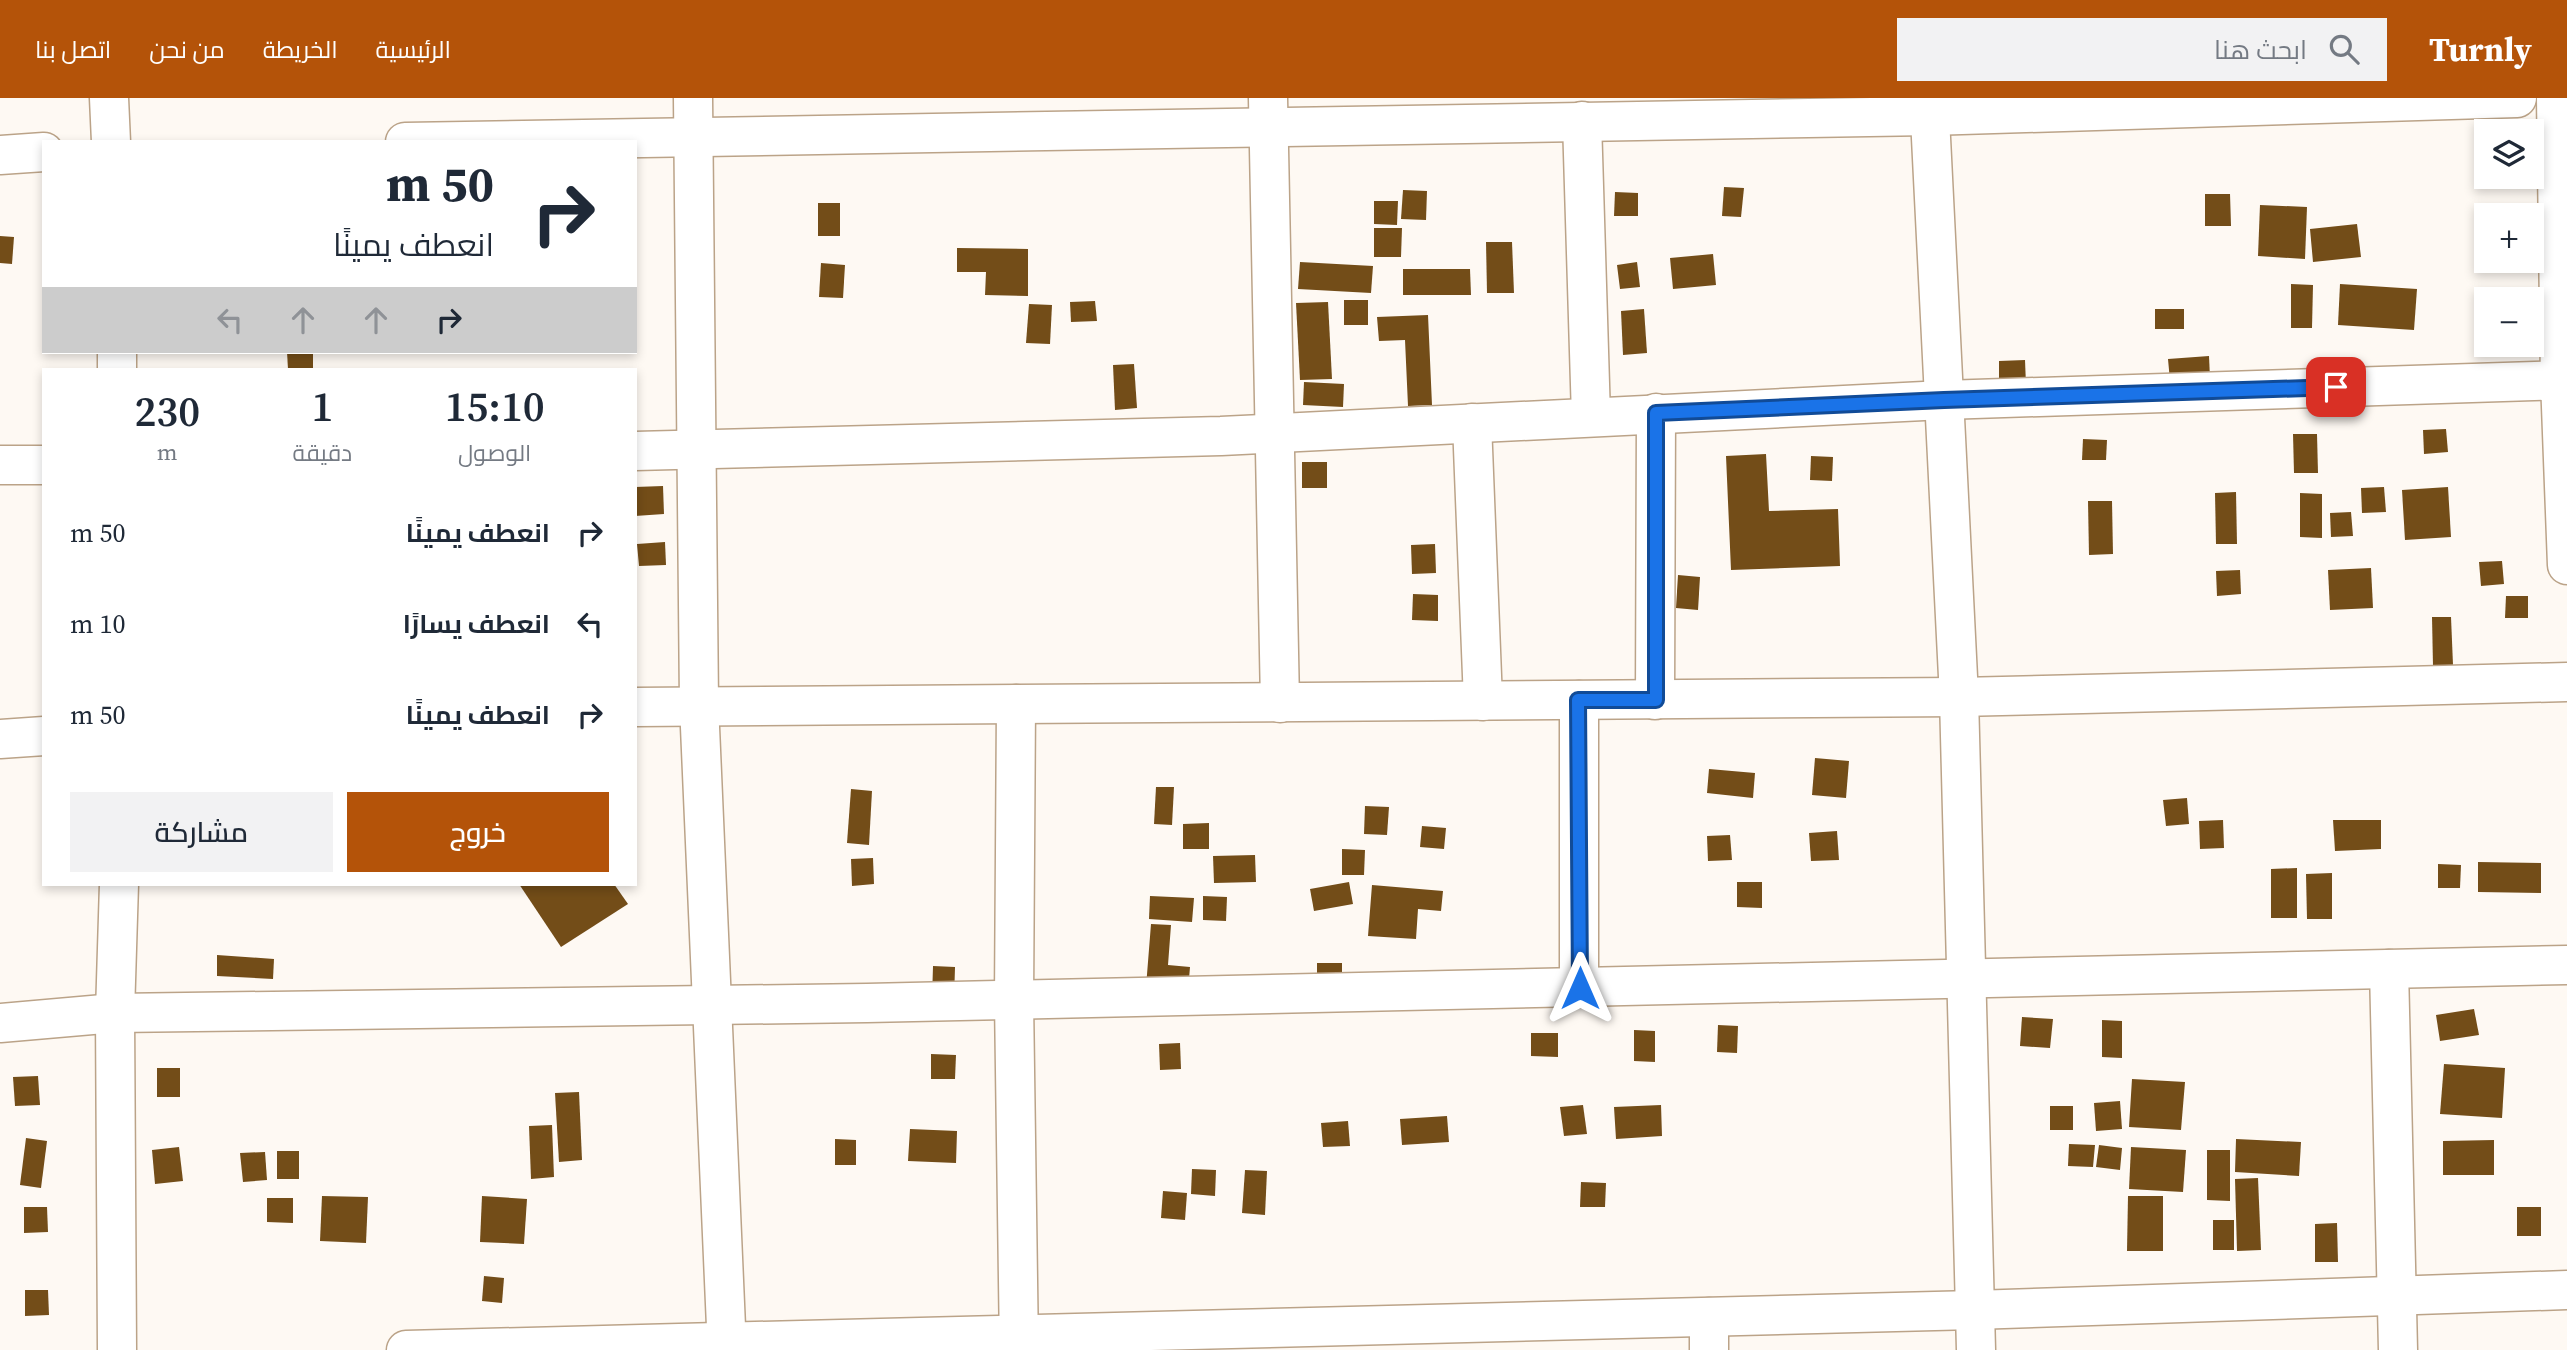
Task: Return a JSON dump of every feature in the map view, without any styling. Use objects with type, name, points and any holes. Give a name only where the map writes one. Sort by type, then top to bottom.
[{"type":"street","points":[[109,98],[111,140]]},
{"type":"street","points":[[693,98],[699,704],[727,1346]]},
{"type":"street","points":[[501,140],[694,136],[1040,114],[1268,112],[1582,121],[1929,107],[2517,98]]},
{"type":"street","points":[[2556,98],[2567,565]]},
{"type":"street","points":[[1929,107],[1959,697],[1964,979],[1976,1350]]},
{"type":"street","points":[[1268,112],[1280,703]]},
{"type":"street","points":[[1582,121],[1591,417]]},
{"type":"street","points":[[0,155],[42,152]]},
{"type":"street","points":[[637,451],[1274,433],[1944,400],[2563,380]]},
{"type":"street","points":[[1656,413],[1656,700]]},
{"type":"street","points":[[1472,423],[1482,701]]},
{"type":"street","points":[[0,465],[42,465]]},
{"type":"street","points":[[637,707],[699,704],[1280,703],[1959,697],[2567,682]]},
{"type":"street","points":[[1578,700],[1580,988]]},
{"type":"street","points":[[1016,704],[1014,1000],[1019,1343]]},
{"type":"street","points":[[0,739],[42,736]]},
{"type":"street","points":[[117,1350],[115,1013],[119,886]]},
{"type":"street","points":[[0,1023],[115,1013],[1014,1000],[2567,965]]},
{"type":"street","points":[[2389,969],[2398,1350]]},
{"type":"street","points":[[430,1350],[1709,1334],[1974,1310],[2567,1290]]},
{"type":"building","points":[[1724,187],[1744,188],[1741,217],[1722,216]]},
{"type":"building","points":[[1403,190],[1427,191],[1426,220],[1401,219]]},
{"type":"building","points":[[1615,192],[1638,193],[1638,216],[1614,216]]},
{"type":"building","points":[[2205,194],[2230,194],[2231,226],[2205,226]]},
{"type":"building","points":[[1374,201],[1398,201],[1397,225],[1374,224]]},
{"type":"building","points":[[818,203],[840,203],[840,236],[818,236]]},
{"type":"building","points":[[2260,205],[2307,207],[2305,259],[2258,256]]},
{"type":"building","points":[[2357,224],[2361,257],[2313,262],[2310,229]]},
{"type":"building","points":[[1374,228],[1402,228],[1401,257],[1374,257]]},
{"type":"building","points":[[0,236],[14,237],[12,264],[0,263]]},
{"type":"building","points":[[1486,242],[1512,242],[1514,293],[1487,293]]},
{"type":"building","points":[[957,248],[1028,249],[1028,296],[985,295],[986,272],[957,272]]},
{"type":"building","points":[[1713,254],[1716,285],[1673,289],[1670,258]]},
{"type":"building","points":[[1300,262],[1373,266],[1371,293],[1298,289]]},
{"type":"building","points":[[1637,262],[1640,287],[1620,289],[1617,265]]},
{"type":"building","points":[[821,263],[845,265],[843,298],[819,297]]},
{"type":"building","points":[[1403,269],[1470,269],[1471,295],[1403,295]]},
{"type":"building","points":[[2291,284],[2313,285],[2312,328],[2291,328]]},
{"type":"building","points":[[2340,284],[2417,289],[2414,330],[2338,325]]},
{"type":"building","points":[[1344,300],[1368,300],[1368,325],[1344,325]]},
{"type":"building","points":[[1095,301],[1097,321],[1071,322],[1070,302]]},
{"type":"building","points":[[1328,302],[1332,379],[1300,380],[1296,303]]},
{"type":"building","points":[[1029,304],[1052,305],[1050,344],[1026,343]]},
{"type":"building","points":[[1644,309],[1647,353],[1623,355],[1621,311]]},
{"type":"building","points":[[2155,309],[2184,309],[2184,329],[2155,329]]},
{"type":"building","points":[[1428,315],[1432,405],[1408,406],[1405,340],[1379,341],[1377,317]]},
{"type":"building","points":[[287,354],[313,354],[313,368],[288,368]]},
{"type":"building","points":[[2209,356],[2210,378],[2170,381],[2168,359]]},
{"type":"building","points":[[2025,360],[2026,385],[1999,386],[1999,361]]},
{"type":"building","points":[[1134,364],[1137,408],[1115,410],[1113,365]]},
{"type":"building","points":[[1304,382],[1344,384],[1343,407],[1303,405]]},
{"type":"building","points":[[2446,429],[2448,452],[2424,454],[2423,430]]},
{"type":"building","points":[[2293,434],[2317,434],[2318,473],[2294,473]]},
{"type":"building","points":[[2083,439],[2107,440],[2106,460],[2082,460]]},
{"type":"building","points":[[1766,454],[1769,511],[1838,509],[1840,566],[1731,570],[1726,456]]},
{"type":"building","points":[[1811,456],[1833,457],[1832,481],[1810,480]]},
{"type":"building","points":[[1302,462],[1327,462],[1327,488],[1302,488]]},
{"type":"building","points":[[663,486],[664,514],[637,516],[637,487]]},
{"type":"building","points":[[2384,487],[2386,512],[2362,513],[2361,488]]},
{"type":"building","points":[[2448,487],[2451,537],[2405,540],[2402,490]]},
{"type":"building","points":[[2236,492],[2237,544],[2216,544],[2215,493]]},
{"type":"building","points":[[2300,493],[2322,494],[2322,538],[2300,537]]},
{"type":"building","points":[[2088,501],[2112,501],[2113,554],[2089,555]]},
{"type":"building","points":[[2351,512],[2353,536],[2331,537],[2330,513]]},
{"type":"building","points":[[665,542],[666,565],[639,566],[637,544]]},
{"type":"building","points":[[1435,544],[1436,573],[1412,574],[1411,545]]},
{"type":"building","points":[[2502,561],[2504,584],[2481,586],[2479,562]]},
{"type":"building","points":[[2371,568],[2373,608],[2330,610],[2328,570]]},
{"type":"building","points":[[2240,570],[2241,594],[2217,596],[2216,571]]},
{"type":"building","points":[[1678,575],[1700,577],[1698,610],[1676,608]]},
{"type":"building","points":[[1413,594],[1438,595],[1438,621],[1412,620]]},
{"type":"building","points":[[2506,596],[2528,596],[2528,618],[2505,618]]},
{"type":"building","points":[[2432,617],[2451,617],[2453,665],[2433,666]]},
{"type":"building","points":[[1815,758],[1849,761],[1846,798],[1812,795]]},
{"type":"building","points":[[1709,769],[1755,773],[1753,798],[1707,793]]},
{"type":"building","points":[[1156,787],[1174,787],[1172,825],[1154,824]]},
{"type":"building","points":[[851,789],[872,791],[869,845],[847,843]]},
{"type":"building","points":[[2187,798],[2189,824],[2166,826],[2163,800]]},
{"type":"building","points":[[1365,806],[1389,807],[1387,835],[1364,834]]},
{"type":"building","points":[[2223,820],[2224,848],[2200,849],[2199,821]]},
{"type":"building","points":[[2333,820],[2381,820],[2381,849],[2335,851]]},
{"type":"building","points":[[1209,823],[1209,849],[1183,849],[1183,824]]},
{"type":"building","points":[[1422,826],[1446,828],[1444,849],[1420,847]]},
{"type":"building","points":[[1837,831],[1839,860],[1811,861],[1809,833]]},
{"type":"building","points":[[1730,835],[1732,860],[1708,861],[1707,836]]},
{"type":"building","points":[[1342,849],[1365,850],[1364,875],[1342,875]]},
{"type":"building","points":[[1255,855],[1256,882],[1214,883],[1213,856]]},
{"type":"building","points":[[873,858],[874,884],[852,886],[851,859]]},
{"type":"building","points":[[2478,862],[2541,863],[2541,893],[2478,892]]},
{"type":"building","points":[[2438,864],[2461,865],[2460,888],[2438,888]]},
{"type":"building","points":[[2297,868],[2297,918],[2271,918],[2271,869]]},
{"type":"building","points":[[2332,873],[2332,919],[2307,919],[2306,874]]},
{"type":"building","points":[[1349,882],[1353,904],[1314,911],[1310,889]]},
{"type":"building","points":[[1737,882],[1762,882],[1762,908],[1737,907]]},
{"type":"building","points":[[1372,885],[1443,891],[1441,911],[1418,909],[1416,939],[1368,936]]},
{"type":"building","points":[[520,886],[615,886],[628,904],[561,947]]},
{"type":"building","points":[[1150,896],[1194,898],[1192,922],[1149,919]]},
{"type":"building","points":[[1203,896],[1227,897],[1226,921],[1203,920]]},
{"type":"building","points":[[1151,924],[1171,925],[1168,965],[1190,967],[1188,991],[1146,987]]},
{"type":"building","points":[[217,955],[274,959],[273,979],[217,976]]},
{"type":"building","points":[[1317,963],[1342,963],[1342,986],[1317,986]]},
{"type":"building","points":[[933,966],[955,967],[954,1001],[932,1000]]},
{"type":"building","points":[[2474,1009],[2479,1035],[2440,1041],[2436,1015]]},
{"type":"building","points":[[2022,1017],[2053,1019],[2050,1048],[2020,1046]]},
{"type":"building","points":[[2102,1020],[2122,1021],[2122,1058],[2102,1057]]},
{"type":"building","points":[[1718,1025],[1738,1026],[1737,1053],[1717,1052]]},
{"type":"building","points":[[1634,1030],[1655,1031],[1655,1062],[1634,1061]]},
{"type":"building","points":[[1531,1033],[1558,1033],[1558,1057],[1531,1056]]},
{"type":"building","points":[[1180,1043],[1181,1069],[1160,1070],[1159,1044]]},
{"type":"building","points":[[931,1054],[956,1055],[955,1079],[931,1079]]},
{"type":"building","points":[[2444,1064],[2505,1068],[2502,1118],[2440,1114]]},
{"type":"building","points":[[157,1068],[180,1068],[180,1097],[157,1097]]},
{"type":"building","points":[[38,1076],[40,1105],[15,1106],[13,1077]]},
{"type":"building","points":[[2132,1079],[2185,1082],[2181,1130],[2129,1127]]},
{"type":"building","points":[[579,1092],[582,1160],[559,1162],[555,1093]]},
{"type":"building","points":[[2120,1101],[2122,1129],[2096,1131],[2094,1103]]},
{"type":"building","points":[[1583,1105],[1587,1134],[1564,1136],[1560,1107]]},
{"type":"building","points":[[1661,1105],[1662,1136],[1616,1139],[1614,1107]]},
{"type":"building","points":[[2050,1106],[2073,1106],[2073,1130],[2050,1130]]},
{"type":"building","points":[[1447,1116],[1449,1142],[1402,1145],[1400,1119]]},
{"type":"building","points":[[1348,1121],[1350,1146],[1323,1147],[1321,1123]]},
{"type":"building","points":[[552,1125],[554,1177],[531,1179],[529,1126]]},
{"type":"building","points":[[910,1129],[957,1131],[956,1163],[908,1161]]},
{"type":"building","points":[[26,1138],[47,1141],[41,1188],[20,1185]]},
{"type":"building","points":[[835,1139],[856,1140],[856,1165],[835,1165]]},
{"type":"building","points":[[2236,1139],[2301,1142],[2299,1176],[2235,1172]]},
{"type":"building","points":[[2494,1140],[2494,1175],[2443,1175],[2443,1141]]},
{"type":"building","points":[[2069,1144],[2095,1145],[2093,1167],[2068,1166]]},
{"type":"building","points":[[2099,1145],[2122,1148],[2120,1170],[2096,1167]]},
{"type":"building","points":[[179,1147],[183,1181],[155,1184],[152,1150]]},
{"type":"building","points":[[2131,1147],[2186,1150],[2183,1192],[2129,1189]]},
{"type":"building","points":[[2207,1150],[2230,1150],[2230,1201],[2207,1200]]},
{"type":"building","points":[[277,1151],[299,1151],[299,1179],[277,1179]]},
{"type":"building","points":[[265,1152],[267,1180],[243,1182],[240,1153]]},
{"type":"building","points":[[1192,1169],[1216,1170],[1215,1196],[1191,1194]]},
{"type":"building","points":[[1245,1170],[1267,1171],[1265,1215],[1242,1213]]},
{"type":"building","points":[[2258,1178],[2261,1250],[2237,1251],[2235,1179]]},
{"type":"building","points":[[1581,1182],[1606,1183],[1605,1207],[1580,1207]]},
{"type":"building","points":[[1163,1191],[1187,1193],[1185,1220],[1161,1218]]},
{"type":"building","points":[[322,1196],[368,1197],[366,1243],[320,1241]]},
{"type":"building","points":[[482,1196],[527,1199],[524,1244],[480,1242]]},
{"type":"building","points":[[2128,1196],[2163,1196],[2163,1251],[2127,1251]]},
{"type":"building","points":[[267,1198],[293,1198],[293,1223],[267,1222]]},
{"type":"building","points":[[24,1207],[47,1207],[48,1232],[24,1233]]},
{"type":"building","points":[[2517,1207],[2541,1207],[2541,1236],[2517,1236]]},
{"type":"building","points":[[2213,1220],[2234,1220],[2234,1250],[2213,1250]]},
{"type":"building","points":[[2337,1223],[2338,1262],[2315,1262],[2315,1224]]},
{"type":"building","points":[[484,1276],[504,1278],[502,1303],[482,1301]]},
{"type":"building","points":[[25,1290],[48,1290],[49,1315],[25,1316]]},
{"type":"route","points":[[1580,988],[1578,700],[1656,700],[1656,413],[2336,387]]}]
